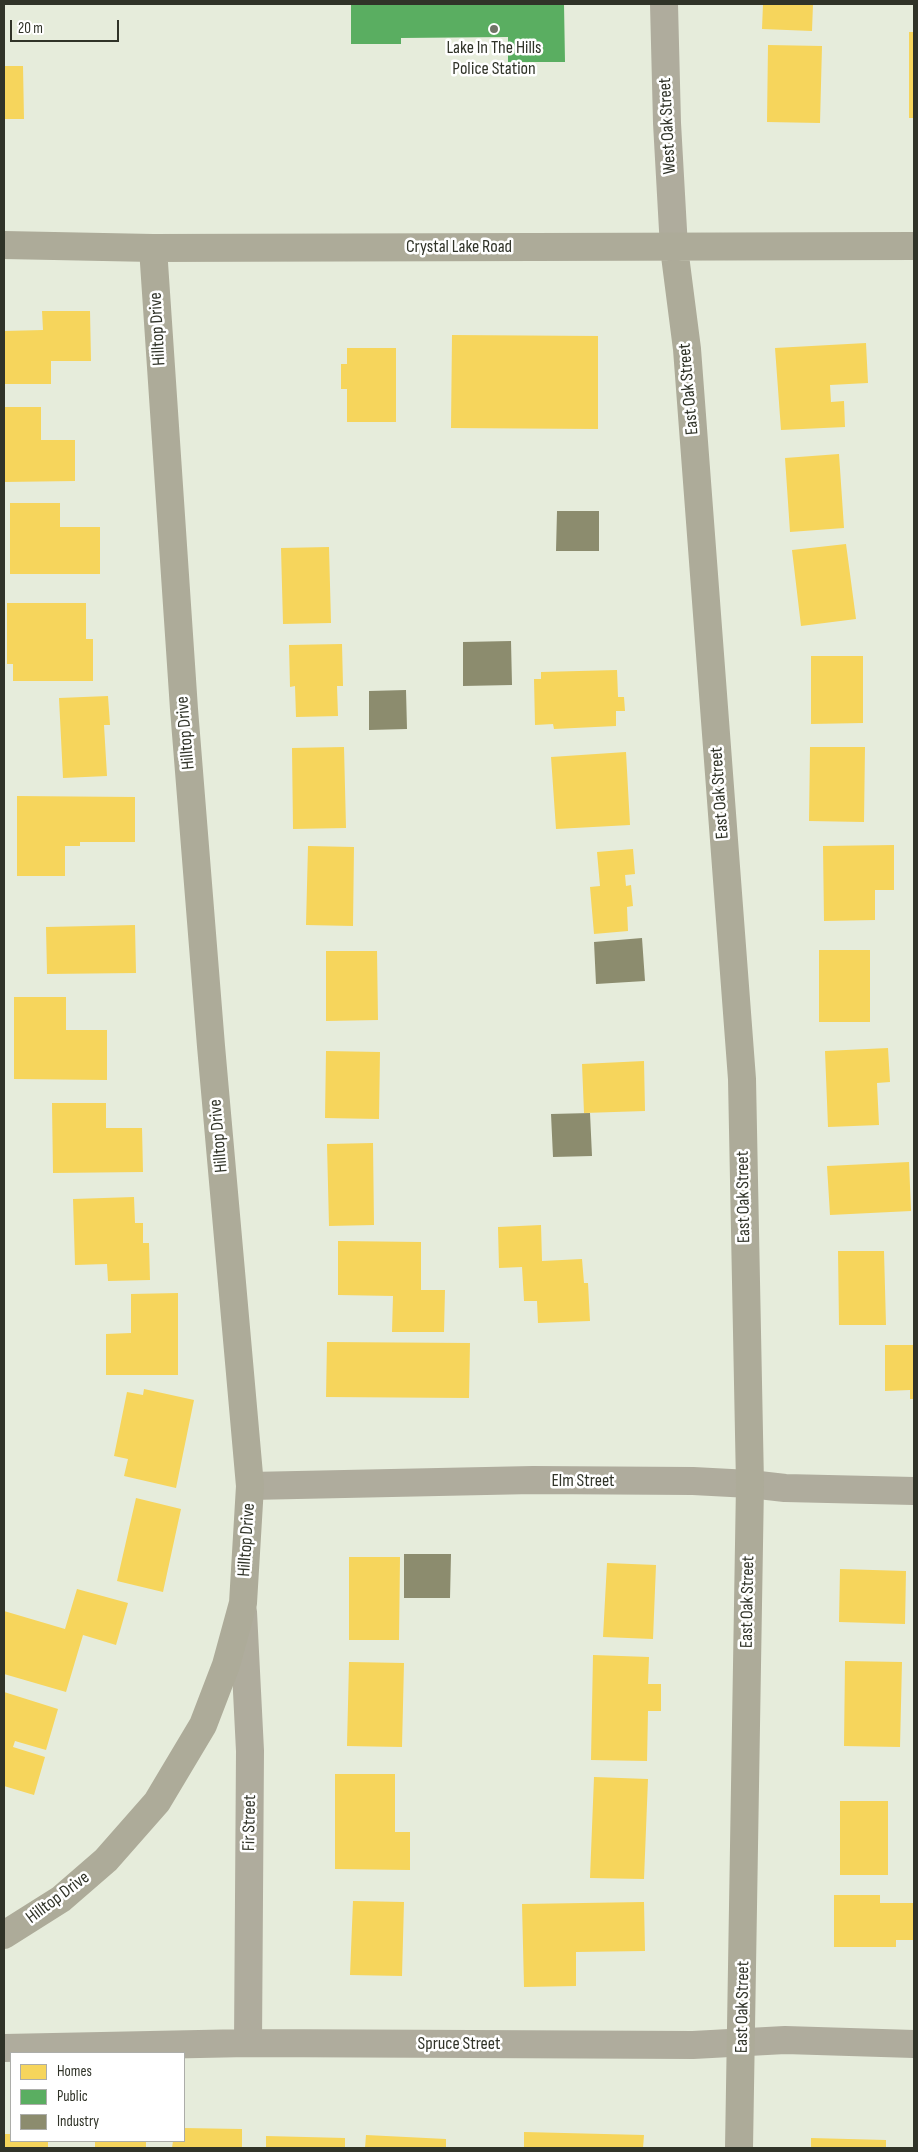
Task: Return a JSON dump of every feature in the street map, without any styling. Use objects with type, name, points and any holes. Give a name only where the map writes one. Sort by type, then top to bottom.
[{"type":"street","name":"West Oak Street","points":[[664,4],[667,123],[674,248]]},
{"type":"street","name":"Crystal Lake Road","points":[[4,245],[153,248],[914,246]]},
{"type":"street","name":"Hilltop Drive","points":[[4,1935],[62,1899],[106,1860],[157,1802],[203,1725],[226,1665],[243,1603],[250,1486],[185,719],[153,248]]},
{"type":"street","name":"East Oak Street","points":[[674,248],[689,376],[742,1079],[750,1484],[739,2148]]},
{"type":"street","name":"Elm Street","points":[[250,1486],[533,1480],[693,1481],[785,1488],[914,1491]]},
{"type":"street","name":"Fir Street","points":[[243,1603],[250,1751],[248,2043]]},
{"type":"street","name":"Spruce Street","points":[[4,2048],[248,2043],[693,2045],[785,2040],[914,2044]]},
{"type":"building: Homes","points":[[763,4],[813,4],[812,31],[762,29]]},
{"type":"building: Homes","points":[[909,32],[914,32],[914,118],[909,118]]},
{"type":"building: Homes","points":[[768,45],[822,46],[820,123],[767,122]]},
{"type":"building: Homes","points":[[4,66],[23,66],[24,119],[4,119]]},
{"type":"building: Homes","points":[[42,311],[90,311],[91,361],[51,361],[51,384],[4,384],[4,331],[43,330]]},
{"type":"building: Homes","points":[[452,335],[598,336],[598,429],[451,428]]},
{"type":"building: Homes","points":[[866,343],[868,383],[830,385],[831,402],[844,401],[845,427],[781,430],[775,348]]},
{"type":"building: Homes","points":[[347,348],[396,348],[396,422],[347,422],[347,389],[341,389],[341,364],[347,364]]},
{"type":"building: Homes","points":[[4,407],[41,407],[41,440],[75,440],[75,481],[4,482]]},
{"type":"building: Homes","points":[[839,454],[844,528],[790,532],[785,458]]},
{"type":"building: Homes","points":[[10,503],[60,503],[60,527],[100,527],[100,574],[10,574]]},
{"type":"building: Homes","points":[[846,544],[856,619],[801,626],[792,550]]},
{"type":"building: Homes","points":[[329,547],[331,623],[283,624],[281,548]]},
{"type":"building: Homes","points":[[7,603],[86,603],[86,639],[93,639],[93,681],[13,681],[13,664],[7,664]]},
{"type":"building: Homes","points":[[342,644],[343,686],[337,686],[338,716],[296,717],[295,686],[290,687],[289,645]]},
{"type":"building: Homes","points":[[811,656],[863,656],[863,723],[811,724]]},
{"type":"building: Homes","points":[[617,670],[618,697],[624,697],[625,711],[616,711],[616,726],[554,729],[553,724],[535,725],[534,679],[541,679],[541,672]]},
{"type":"building: Homes","points":[[108,696],[110,725],[104,725],[107,776],[63,778],[59,698]]},
{"type":"building: Homes","points":[[344,747],[346,828],[293,829],[292,748]]},
{"type":"building: Homes","points":[[810,747],[865,747],[864,822],[809,821]]},
{"type":"building: Homes","points":[[626,752],[630,825],[556,829],[551,757]]},
{"type":"building: Homes","points":[[17,796],[135,797],[135,842],[80,842],[80,846],[65,846],[65,876],[17,876]]},
{"type":"building: Homes","points":[[894,845],[894,890],[875,890],[875,920],[824,921],[823,846]]},
{"type":"building: Homes","points":[[308,846],[354,847],[353,926],[306,925]]},
{"type":"building: Homes","points":[[633,849],[635,874],[625,875],[626,886],[631,885],[633,906],[627,907],[628,931],[594,934],[590,887],[600,886],[597,852]]},
{"type":"building: Homes","points":[[135,925],[136,973],[47,974],[46,927]]},
{"type":"building: Homes","points":[[819,950],[870,950],[870,1022],[819,1022]]},
{"type":"building: Homes","points":[[326,951],[377,951],[378,1020],[326,1021]]},
{"type":"building: Homes","points":[[14,997],[66,997],[66,1030],[107,1030],[107,1080],[14,1079]]},
{"type":"building: Homes","points":[[888,1048],[890,1082],[877,1083],[879,1125],[828,1127],[825,1051]]},
{"type":"building: Homes","points":[[326,1051],[380,1052],[379,1119],[325,1118]]},
{"type":"building: Homes","points":[[644,1061],[645,1111],[584,1113],[582,1064]]},
{"type":"building: Homes","points":[[52,1103],[106,1103],[106,1128],[142,1128],[143,1172],[53,1173]]},
{"type":"building: Homes","points":[[373,1143],[374,1225],[329,1226],[327,1144]]},
{"type":"building: Homes","points":[[909,1162],[911,1211],[830,1215],[827,1166]]},
{"type":"building: Homes","points":[[134,1197],[135,1223],[143,1223],[143,1243],[149,1243],[150,1280],[108,1281],[107,1264],[75,1265],[73,1199]]},
{"type":"building: Homes","points":[[541,1225],[542,1261],[582,1259],[584,1283],[588,1283],[590,1321],[538,1323],[537,1301],[524,1301],[522,1267],[499,1268],[498,1227]]},
{"type":"building: Homes","points":[[338,1241],[421,1242],[421,1290],[445,1290],[444,1332],[392,1332],[393,1296],[338,1295]]},
{"type":"building: Homes","points":[[838,1251],[884,1251],[886,1325],[839,1325]]},
{"type":"building: Homes","points":[[178,1293],[178,1375],[106,1375],[106,1334],[131,1333],[131,1294]]},
{"type":"building: Homes","points":[[327,1342],[470,1343],[469,1398],[326,1397]]},
{"type":"building: Homes","points":[[885,1345],[914,1345],[914,1399],[910,1399],[910,1390],[885,1391]]},
{"type":"building: Homes","points":[[144,1389],[194,1400],[176,1488],[124,1476],[128,1459],[114,1456],[127,1392],[143,1395]]},
{"type":"building: Homes","points":[[136,1498],[181,1509],[163,1592],[117,1581]]},
{"type":"building: Homes","points":[[349,1557],[400,1557],[399,1640],[349,1640]]},
{"type":"building: Homes","points":[[607,1563],[656,1565],[653,1639],[603,1637]]},
{"type":"building: Homes","points":[[840,1569],[906,1571],[905,1624],[839,1622]]},
{"type":"building: Homes","points":[[77,1589],[128,1603],[116,1645],[83,1635],[66,1692],[4,1674],[4,1611],[65,1629]]},
{"type":"building: Homes","points":[[593,1655],[649,1657],[648,1684],[661,1684],[661,1711],[648,1711],[647,1761],[591,1760]]},
{"type":"building: Homes","points":[[845,1661],[902,1662],[900,1747],[844,1746]]},
{"type":"building: Homes","points":[[349,1662],[404,1663],[402,1747],[347,1746]]},
{"type":"building: Homes","points":[[4,1692],[58,1709],[46,1750],[15,1741],[13,1747],[45,1757],[34,1795],[4,1786]]},
{"type":"building: Homes","points":[[335,1774],[395,1774],[395,1832],[410,1832],[410,1870],[335,1869]]},
{"type":"building: Homes","points":[[594,1777],[648,1779],[644,1879],[590,1878]]},
{"type":"building: Homes","points":[[840,1801],[888,1801],[888,1875],[840,1875]]},
{"type":"building: Homes","points":[[834,1895],[880,1895],[880,1903],[914,1903],[914,1940],[896,1940],[896,1947],[834,1947]]},
{"type":"building: Homes","points":[[353,1901],[404,1902],[402,1976],[350,1975]]},
{"type":"building: Homes","points":[[644,1902],[645,1951],[576,1952],[576,1986],[524,1987],[522,1904]]},
{"type":"building: Homes","points":[[185,2128],[242,2129],[242,2148],[172,2148],[173,2142],[185,2142]]},
{"type":"building: Homes","points":[[524,2132],[644,2135],[643,2148],[524,2148]]},
{"type":"building: Homes","points":[[4,2134],[10,2134],[10,2142],[48,2142],[48,2148],[4,2148]]},
{"type":"building: Homes","points":[[366,2135],[446,2139],[446,2148],[365,2148]]},
{"type":"building: Homes","points":[[266,2136],[345,2138],[345,2148],[266,2148]]},
{"type":"building: Homes","points":[[811,2138],[886,2140],[886,2148],[811,2148]]},
{"type":"building: Homes","points":[[95,2142],[146,2142],[146,2148],[95,2148]]},
{"type":"building: Public","points":[[351,4],[564,4],[565,62],[508,62],[508,37],[401,38],[401,44],[351,44]]},
{"type":"building: Industry","points":[[557,511],[599,511],[599,551],[556,551]]},
{"type":"building: Industry","points":[[511,641],[512,685],[463,686],[463,642]]},
{"type":"building: Industry","points":[[406,690],[407,729],[369,730],[369,691]]},
{"type":"building: Industry","points":[[642,938],[645,981],[596,984],[594,942]]},
{"type":"building: Industry","points":[[590,1113],[592,1156],[553,1157],[551,1114]]},
{"type":"building: Industry","points":[[404,1554],[451,1554],[450,1598],[404,1598]]},
{"type":"place","name":"Lake In The Hills Police Station","points":[[494,29]]}]
